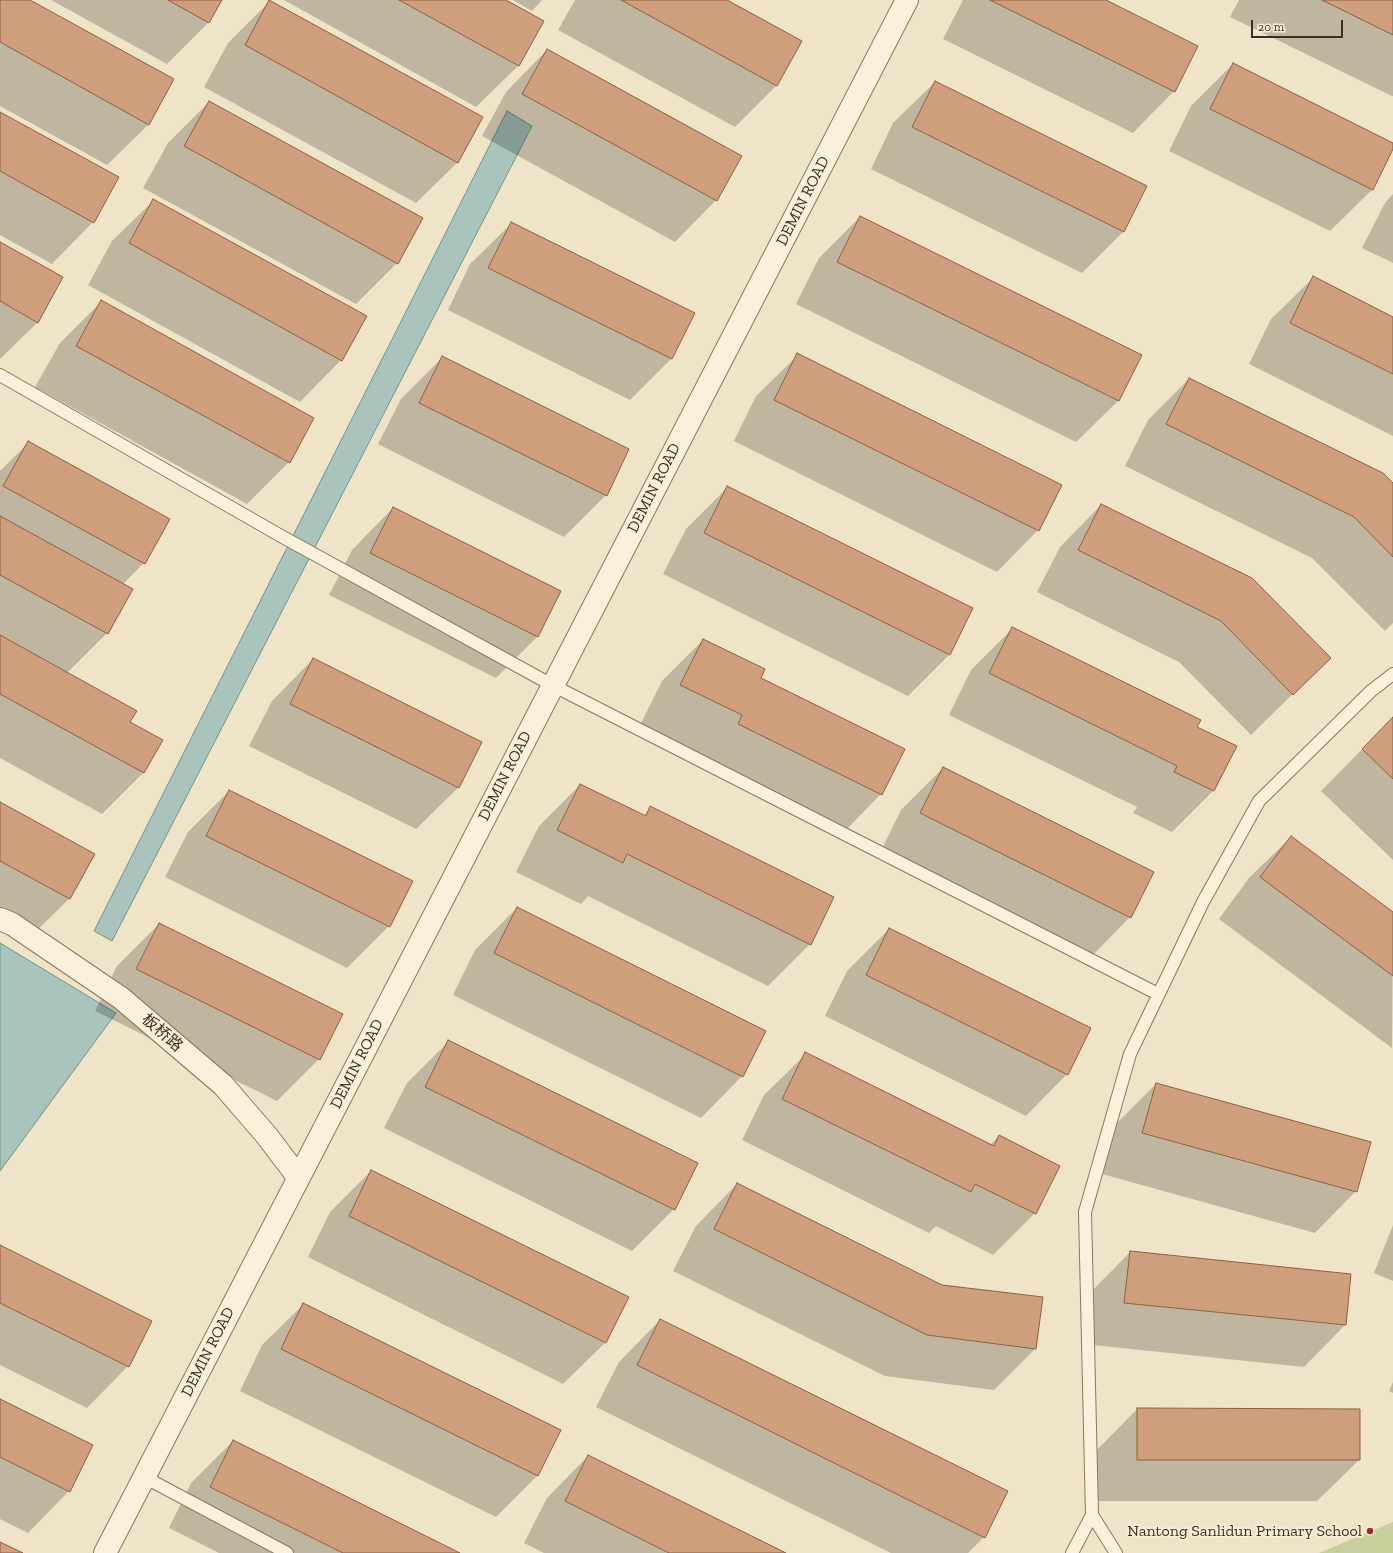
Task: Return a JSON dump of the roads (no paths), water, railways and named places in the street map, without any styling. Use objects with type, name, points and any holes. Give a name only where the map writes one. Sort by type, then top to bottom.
[{"type":"street","name":"DEMIN ROAD","points":[[104,1553],[552,685],[908,0]]},
{"type":"street","name":"板桥路","points":[[0,919],[12,924],[121,998],[223,1085],[267,1136],[298,1177]]},
{"type":"lane","points":[[0,375],[281,536],[552,685],[1158,994]]},
{"type":"lane","points":[[1072,1553],[1092,1515],[1084,1212],[1130,1054],[1202,902],[1259,801],[1371,691],[1393,674]]},
{"type":"lane","points":[[144,1477],[287,1553]]},
{"type":"lane","points":[[1092,1515],[1116,1553]]},
{"type":"water","points":[[507,111],[532,126],[112,941],[94,931]]},
{"type":"water","points":[[0,943],[116,1013],[0,1171]]},
{"type":"place","name":"Nantong Sanlidun Primary School","points":[[1370,1531]]}]
